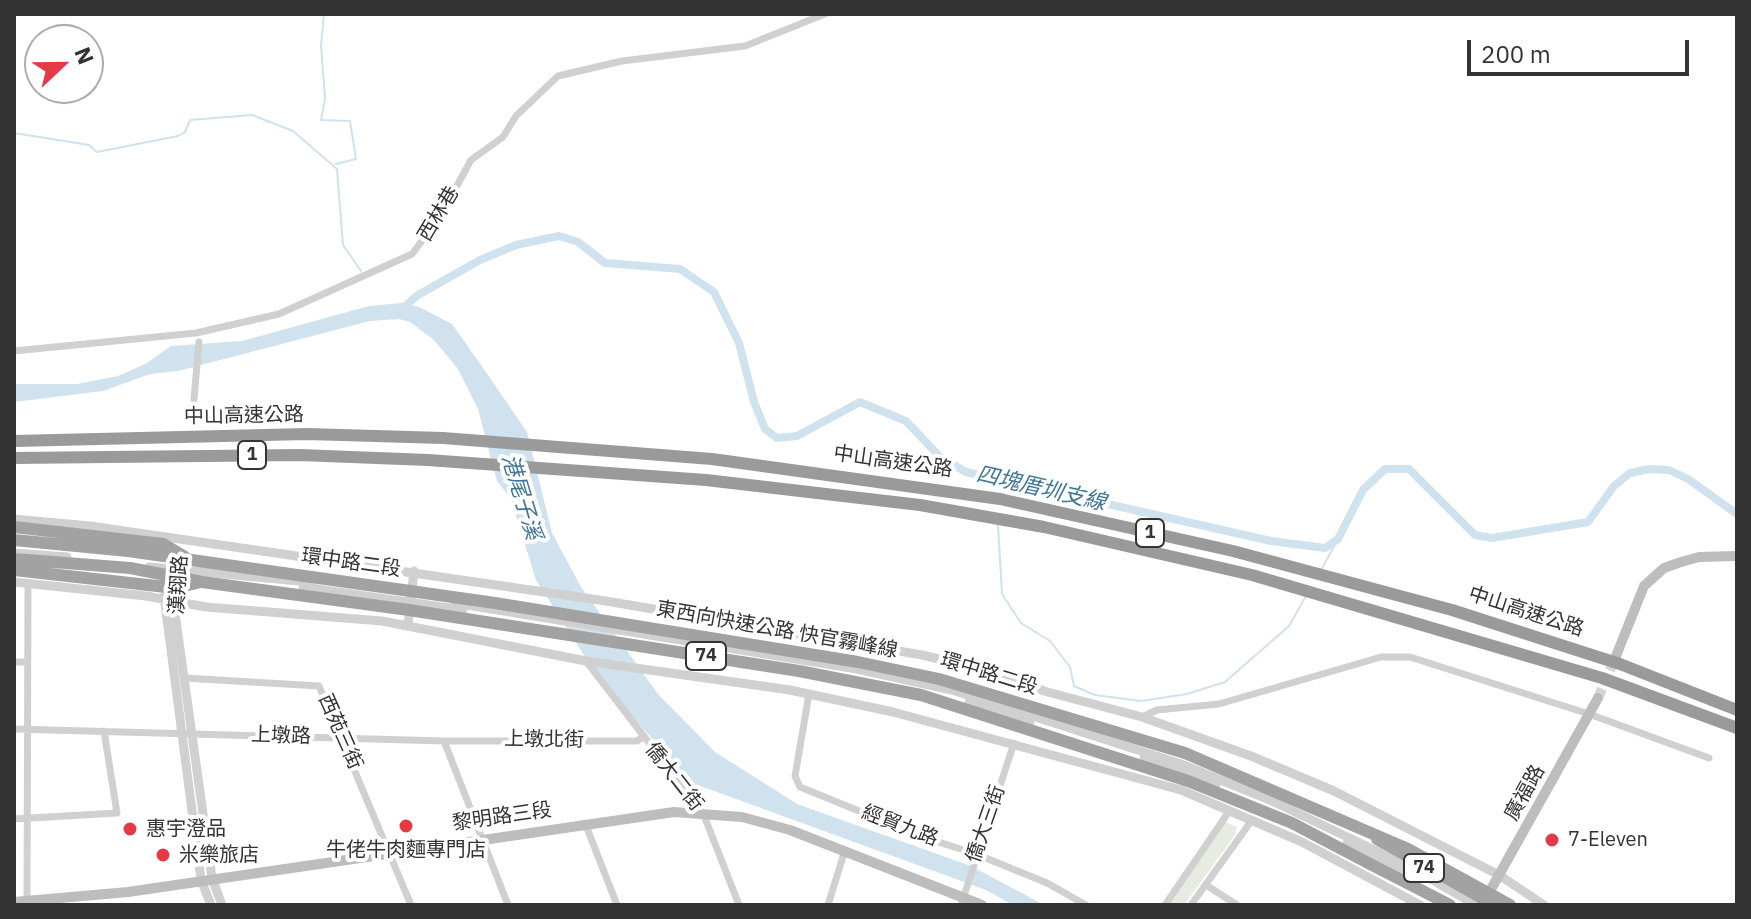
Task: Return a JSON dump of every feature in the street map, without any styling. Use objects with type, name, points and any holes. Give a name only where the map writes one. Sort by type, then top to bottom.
[{"type":"highway","name":"中山高速公路","points":[[14,441],[307,434],[544,444],[727,461],[985,496],[1233,551],[1452,610],[1620,664],[1737,710]]},
{"type":"highway","name":"中山高速公路","points":[[14,458],[300,455],[550,468],[920,505],[1044,527],[1267,579],[1602,678],[1737,728]]},
{"type":"highway","points":[[14,527],[163,544],[178,569]]},
{"type":"highway","name":"東西向快速公路 快官霧峰線","points":[[14,540],[178,569],[495,603],[843,659],[939,679],[1185,753],[1368,834],[1492,905]]},
{"type":"highway","name":"東西向快速公路 快官霧峰線","points":[[14,556],[130,568],[202,582],[630,643],[921,695],[1188,781],[1292,823],[1450,905]]},
{"type":"highway","points":[[14,570],[175,588],[202,582]]},
{"type":"highway","points":[[1368,834],[1408,849],[1510,905]]},
{"type":"highway","points":[[1370,864],[1432,905]]},
{"type":"main road","points":[[1614,661],[1644,586],[1664,568],[1699,557],[1737,556]]},
{"type":"main road","name":"廣福路","points":[[1482,905],[1598,698]]},
{"type":"main road","name":"黎明路三段","points":[[14,902],[28,903],[206,879],[674,812],[761,821],[845,849],[962,900],[982,905]]},
{"type":"street","name":"西林巷","points":[[14,351],[196,333],[279,314],[309,297],[412,254],[440,217],[471,160],[503,137],[516,116],[558,76],[622,61],[745,46],[825,14]]},
{"type":"street","points":[[194,399],[199,342]]},
{"type":"street","name":"環中路二段","points":[[14,519],[414,571],[922,655],[989,671],[1044,691],[1142,717],[1251,756],[1334,791],[1499,875],[1544,905]]},
{"type":"street","name":"漢翔路","points":[[180,539],[175,602],[184,678],[186,734]]},
{"type":"street","name":"環中路二段","points":[[14,556],[178,569],[412,599],[940,691],[1005,716],[1108,745],[1310,824],[1431,884],[1464,905]]},
{"type":"street","name":"漢翔路","points":[[178,569],[163,599],[211,905]]},
{"type":"street","points":[[408,625],[414,571]]},
{"type":"street","points":[[14,582],[175,602],[408,625],[586,661],[809,694],[1014,743],[1181,790],[1302,842],[1420,905]]},
{"type":"street","points":[[28,583],[28,903]]},
{"type":"street","name":"環中路二段","points":[[563,623],[857,669],[952,690],[1181,764],[1270,800],[1412,868],[1476,905]]},
{"type":"street","points":[[1142,717],[1157,710],[1219,704],[1391,656],[1423,661],[1589,714],[1709,758]]},
{"type":"street","name":"僑大二街","points":[[586,661],[703,813],[739,905]]},
{"type":"street","points":[[14,662],[27,662]]},
{"type":"street","name":"西苑三街","points":[[184,678],[314,683],[322,691],[411,905]]},
{"type":"street","name":"經貿九路","points":[[809,694],[796,784],[923,837],[1047,883],[1086,905]]},
{"type":"street","name":"上墩路","points":[[14,729],[444,741]]},
{"type":"street","points":[[14,819],[117,813],[104,731]]},
{"type":"street","name":"上墩北街","points":[[444,741],[637,741],[643,737]]},
{"type":"street","points":[[444,741],[508,905]]},
{"type":"street","name":"僑大三街","points":[[962,900],[1014,743]]},
{"type":"street","points":[[1165,905],[1230,810]]},
{"type":"street","points":[[1191,905],[1252,820]]},
{"type":"street","points":[[585,823],[617,905]]},
{"type":"street","points":[[828,905],[845,849]]},
{"type":"street","name":"漢翔路","points":[[206,879],[222,905]]},
{"type":"street","points":[[1206,885],[1237,905]]},
{"type":"shaded area","points":[[1225,822],[1237,827],[1235,835],[1184,905],[1168,905]]},
{"type":"water","name":"港尾子溪","points":[[401,303],[419,307],[452,324],[481,365],[527,432],[552,533],[581,587],[658,694],[715,752],[797,804],[971,866],[1044,905],[1013,905],[986,890],[692,783],[601,682],[536,580],[511,499],[497,481],[478,409],[458,369],[434,340],[410,322],[399,319],[370,321],[178,371],[150,374],[103,391],[14,402],[14,384],[77,384],[118,376],[147,363],[171,346],[242,341],[369,306]]},
{"type":"waterway","points":[[324,14],[321,45],[325,99],[321,120],[350,121],[356,159],[336,164]]},
{"type":"waterway","points":[[14,133],[89,145],[97,152],[178,136],[185,132],[190,120],[252,115],[293,131],[337,169],[343,245],[361,271]]},
{"type":"waterway","name":"四塊厝圳支線","points":[[399,311],[418,295],[480,260],[516,245],[559,236],[578,242],[605,263],[680,269],[714,292],[739,343],[754,402],[765,429],[777,438],[797,436],[860,402],[906,421],[940,457],[966,472],[1271,541],[1325,548],[1338,539],[1363,490],[1385,469],[1409,469],[1475,535],[1492,538],[1588,522],[1614,486],[1630,473],[1650,469],[1669,470],[1688,479],[1737,514]]},
{"type":"waterway","points":[[1003,495],[1005,481]]},
{"type":"waterway","points":[[998,525],[1002,594],[1021,623],[1050,641],[1070,667],[1074,686],[1095,695],[1141,701],[1187,694],[1225,682],[1289,626],[1306,596]]},
{"type":"waterway","points":[[1321,570],[1338,539]]},
{"type":"tunnel","points":[[1598,698],[1614,661]]},
{"type":"place","name":"牛佬牛肉麵專門店","points":[[406,826]]},
{"type":"place","name":"惠宇澄品","points":[[130,829]]},
{"type":"place","name":"7-Eleven","points":[[1552,840]]},
{"type":"place","name":"米樂旅店","points":[[163,855]]}]
